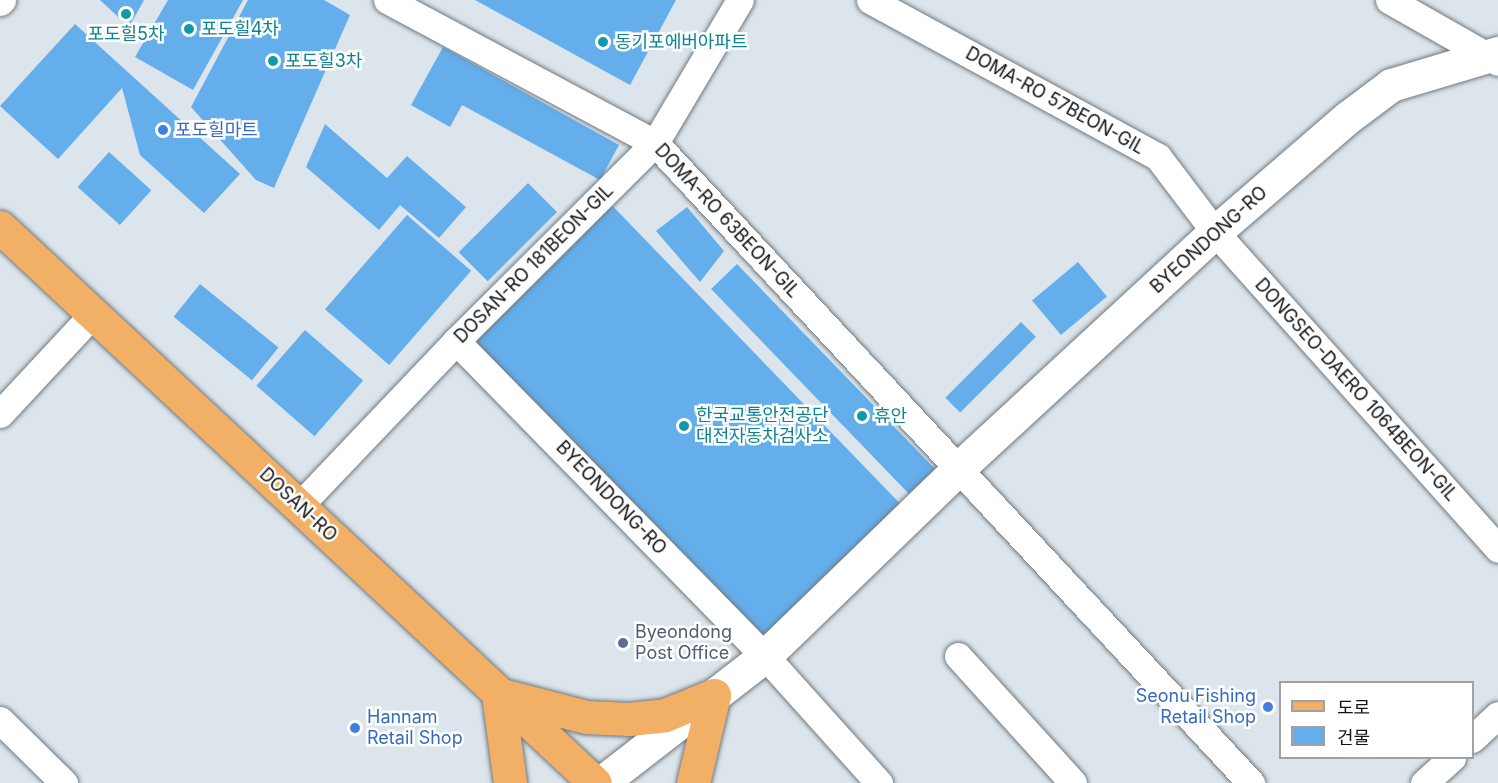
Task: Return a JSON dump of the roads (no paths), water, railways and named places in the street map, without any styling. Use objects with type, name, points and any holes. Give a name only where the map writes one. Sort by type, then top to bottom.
[{"type":"main road","name":"DOSAN-RO","points":[[0,227],[595,783]]},
{"type":"main road","points":[[510,783],[498,694],[586,717],[629,719],[665,715],[714,695]]},
{"type":"main road","points":[[693,783],[714,695]]},
{"type":"street","name":"DOMA-RO 63BEON-GIL","points":[[387,0],[655,142],[958,469]]},
{"type":"street","name":"DOSAN-RO 181BEON-GIL","points":[[299,506],[456,341],[655,142],[740,0]]},
{"type":"street","name":"DOMA-RO 57BEON-GIL","points":[[870,0],[1158,157],[1215,232]]},
{"type":"street","name":"BYEONDONG-RO","points":[[1389,0],[1495,56]]},
{"type":"street","name":"BYEONDONG-RO","points":[[601,783],[765,656],[958,469],[1215,232],[1391,85],[1495,56]]},
{"type":"street","name":"DONGSEO-DAERO 1064BEON-GIL","points":[[1215,232],[1498,549]]},
{"type":"street","points":[[0,414],[94,313]]},
{"type":"street","name":"BYEONDONG-RO","points":[[456,341],[765,656]]},
{"type":"street","points":[[958,469],[1251,783]]},
{"type":"street","points":[[765,656],[879,783]]},
{"type":"street","points":[[958,656],[1073,783]]},
{"type":"street","points":[[1474,738],[1498,715]]},
{"type":"street","points":[[0,720],[64,783]]},
{"type":"street","points":[[1424,783],[1451,759]]},
{"type":"place","name":"포도힐5차","points":[[126,14]]},
{"type":"place","name":"포도힐4차","points":[[189,29]]},
{"type":"place","name":"동기포에버아파트","points":[[603,42]]},
{"type":"place","name":"포도힐3차","points":[[273,61]]},
{"type":"place","name":"포도힐마트","points":[[163,130]]},
{"type":"place","name":"휴안","points":[[862,416]]},
{"type":"place","name":"한국교통안전공단 대전자동차검사소","points":[[684,426]]},
{"type":"place","name":"Byeondong Post Office","points":[[623,643]]},
{"type":"place","name":"Seonu Fishing Retail Shop","points":[[1268,707]]},
{"type":"place","name":"Hannam Retail Shop","points":[[355,728]]}]
